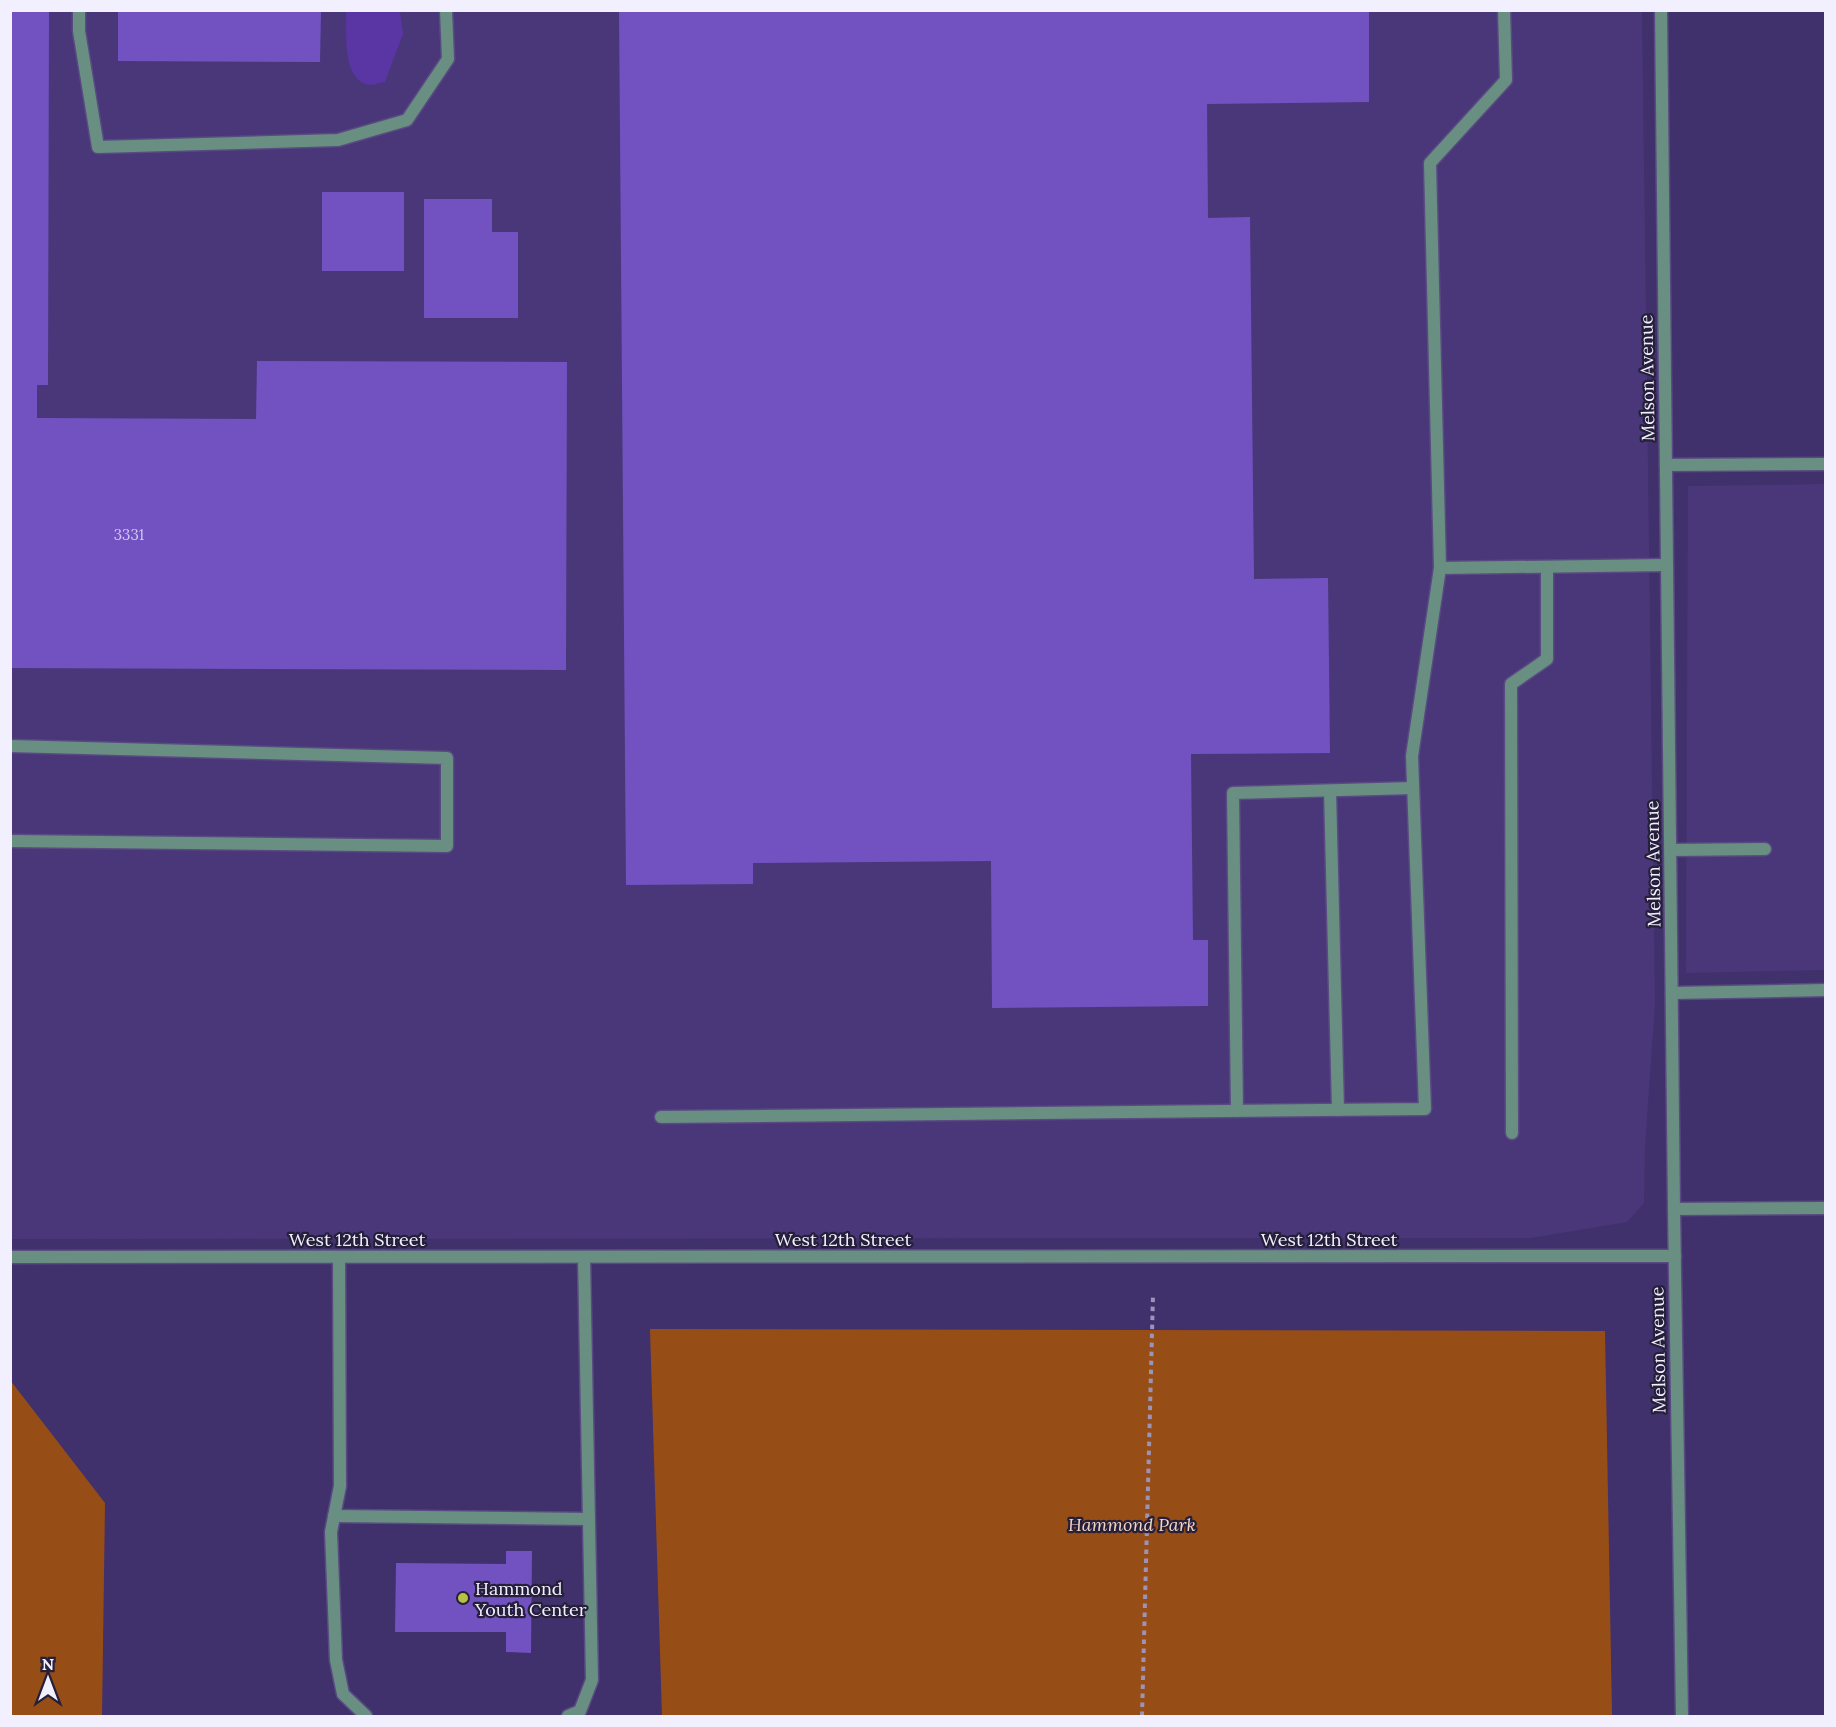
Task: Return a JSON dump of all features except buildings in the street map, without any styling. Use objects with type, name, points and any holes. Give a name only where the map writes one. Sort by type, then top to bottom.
[{"type":"street","points":[[79,10],[79,31],[98,147],[338,140],[407,120],[448,59],[446,10]]},
{"type":"street","points":[[661,1117],[1425,1109],[1412,756],[1440,568],[1430,163],[1506,80],[1504,10]]},
{"type":"street","name":"Melson Avenue","points":[[1661,10],[1682,1716]]},
{"type":"street","points":[[1666,465],[1826,464]]},
{"type":"street","points":[[1440,568],[1667,565]]},
{"type":"street","points":[[1512,1132],[1511,684],[1547,659],[1547,567]]},
{"type":"street","points":[[10,746],[447,758],[447,846],[10,841]]},
{"type":"street","points":[[1237,1112],[1233,793],[1413,788]]},
{"type":"street","points":[[1330,791],[1338,1110]]},
{"type":"street","points":[[1671,850],[1766,849]]},
{"type":"street","points":[[1672,993],[1826,990]]},
{"type":"street","points":[[1674,1209],[1826,1208]]},
{"type":"street","name":"West 12th Street","points":[[10,1257],[1675,1256]]},
{"type":"street","points":[[339,1257],[340,1486],[331,1532],[336,1660],[343,1694],[366,1716]]},
{"type":"street","points":[[568,1716],[580,1711],[592,1680],[584,1257]]},
{"type":"street","points":[[334,1516],[588,1519]]},
{"type":"path","points":[[1142,1716],[1153,1295]]},
{"type":"shaded area","points":[[10,11],[1642,11],[1655,1005],[1645,1146],[1644,1203],[1627,1222],[1531,1238],[11,1239]]},
{"type":"shaded area","points":[[346,11],[400,11],[403,34],[385,82],[371,85],[361,82],[350,66],[346,42]]},
{"type":"shaded area","points":[[1825,484],[1825,970],[1686,973],[1688,486]]},
{"type":"green space","name":"Hammond Park","points":[[650,1329],[1605,1331],[1612,1716],[662,1716]]},
{"type":"green space","points":[[10,1380],[105,1503],[102,1716],[11,1716]]},
{"type":"place","name":"Hammond Youth Center","points":[[463,1598]]}]
